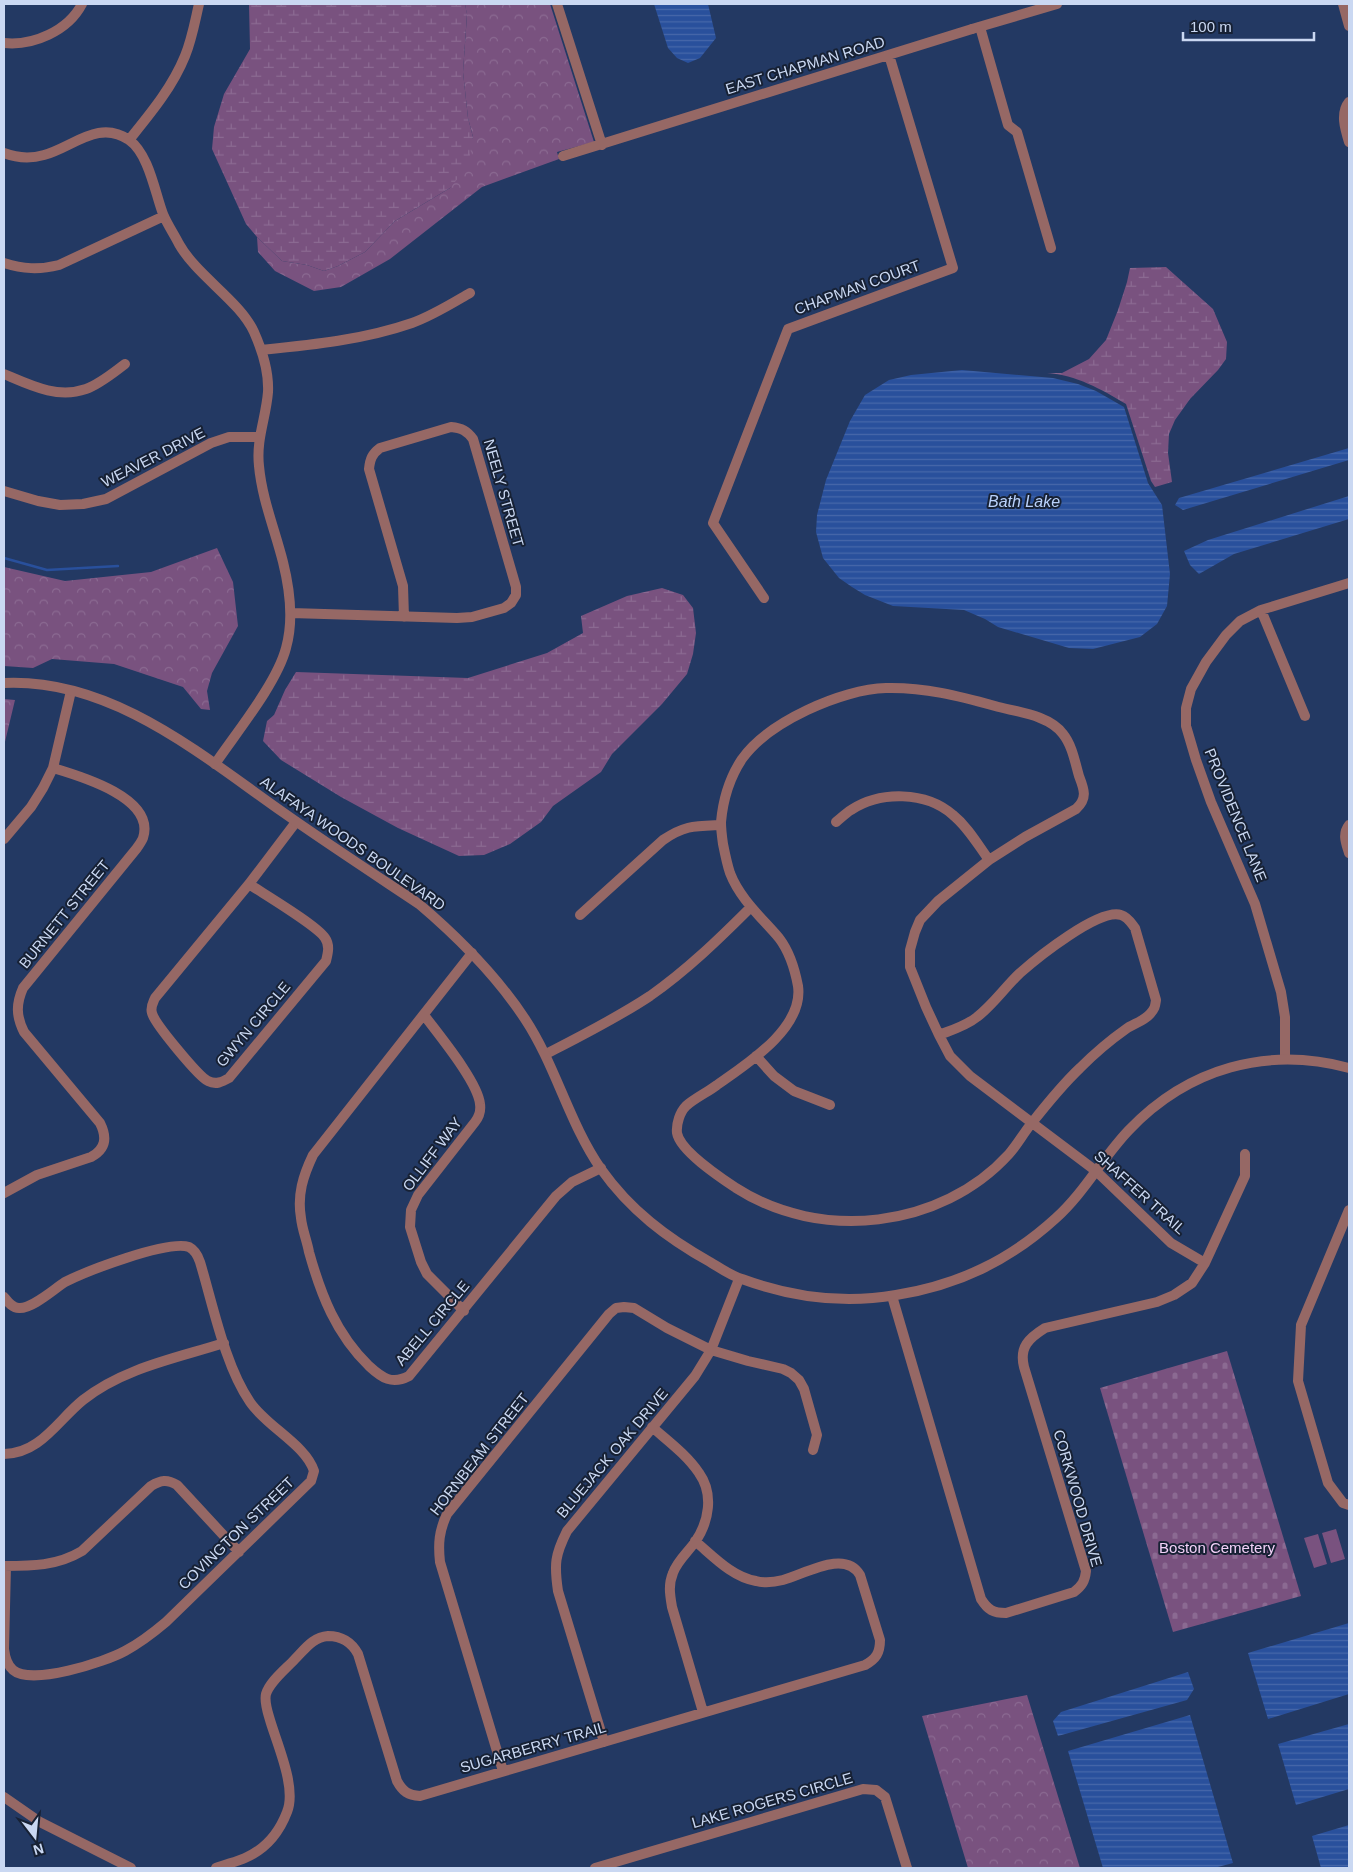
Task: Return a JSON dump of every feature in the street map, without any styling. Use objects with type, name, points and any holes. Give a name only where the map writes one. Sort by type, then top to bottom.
[{"type":"street","points":[[4,43],[30,42],[48,35],[65,24],[82,4]]},
{"type":"street","points":[[129,140],[160,101],[185,56],[199,4]]},
{"type":"street","points":[[557,4],[602,145]]},
{"type":"street","name":"EAST CHAPMAN ROAD","points":[[563,156],[1057,4]]},
{"type":"street","points":[[1343,4],[1349,26]]},
{"type":"street","points":[[976,28],[1008,125],[1017,132],[1051,248]]},
{"type":"street","name":"CHAPMAN COURT","points":[[764,598],[713,523],[788,329],[953,268],[888,55]]},
{"type":"street","points":[[1349,102],[1344,115],[1349,142]]},
{"type":"street","points":[[4,154],[30,158],[46,155],[79,138],[105,132],[116,134],[129,140],[138,148],[146,163],[164,216],[181,247],[201,272],[244,317],[252,329],[261,350],[268,392],[258,437],[258,464],[263,491],[289,588],[291,613],[286,649],[278,667],[215,764]]},
{"type":"street","points":[[4,263],[32,269],[59,265],[164,216]]},
{"type":"street","points":[[261,350],[344,340],[384,331],[421,319],[470,293]]},
{"type":"street","points":[[4,374],[53,393],[68,392],[86,389],[103,380],[125,364]]},
{"type":"street","name":"NEELY STREET","points":[[291,613],[404,617],[457,618],[472,617],[504,608],[511,603],[516,595],[516,588],[473,439],[468,432],[460,428],[451,427],[380,448],[373,453],[370,461],[370,469],[403,586],[404,617]]},
{"type":"street","name":"WEAVER DRIVE","points":[[4,490],[38,501],[60,505],[83,504],[106,499],[211,443],[229,437],[258,437]]},
{"type":"street","name":"PROVIDENCE LANE","points":[[1285,1059],[1285,1017],[1281,992],[1255,904],[1211,802],[1196,760],[1186,726],[1186,708],[1191,689],[1206,662],[1226,635],[1240,621],[1261,610],[1349,583]]},
{"type":"street","points":[[1261,610],[1305,716]]},
{"type":"street","name":"ALAFAYA WOODS BOULEVARD","points":[[4,683],[40,685],[71,691],[106,702],[145,719],[215,764],[296,822],[419,904],[472,953],[507,994],[526,1020],[546,1054],[581,1132],[601,1168],[632,1205],[674,1242],[739,1279],[791,1293],[822,1298],[892,1296],[934,1288],[958,1280],[1013,1252],[1059,1216],[1129,1130],[1163,1100],[1190,1083],[1232,1066],[1259,1061],[1285,1059],[1313,1060],[1349,1068]]},
{"type":"street","name":"SHAFFER TRAIL","points":[[1031,1123],[1010,1153],[986,1175],[964,1190],[933,1206],[897,1217],[862,1221],[826,1221],[791,1214],[752,1199],[714,1174],[682,1144],[677,1133],[678,1119],[684,1107],[756,1056],[788,1027],[796,1008],[799,992],[794,968],[782,942],[751,907],[731,876],[724,851],[721,825],[729,784],[744,757],[767,735],[812,707],[848,695],[882,688],[917,690],[950,694],[1038,717],[1062,732],[1070,747],[1085,793],[1083,802],[989,860],[938,901],[920,920],[910,950],[910,967],[926,1007],[950,1056],[970,1076],[1096,1171],[1171,1243],[1205,1263]]},
{"type":"street","points":[[4,840],[31,807],[53,768],[71,691]]},
{"type":"street","name":"BURNETT STREET","points":[[4,1193],[37,1175],[91,1157],[103,1147],[105,1140],[104,1131],[100,1123],[24,1032],[19,1022],[18,999],[23,988],[138,848],[143,837],[142,817],[137,808],[128,800],[87,778],[53,768]]},
{"type":"street","points":[[836,822],[850,810],[867,802],[890,796],[916,798],[937,804],[952,813],[963,824],[989,860]]},
{"type":"street","name":"GWYN CIRCLE","points":[[249,884],[319,931],[328,944],[328,952],[326,961],[229,1078],[223,1082],[215,1083],[201,1077],[155,1020],[151,1007],[154,998],[249,884],[296,822]]},
{"type":"street","points":[[580,915],[662,840],[688,827],[721,825]]},
{"type":"street","points":[[1349,825],[1346,829],[1345,837],[1349,853]]},
{"type":"street","points":[[546,1054],[624,1012],[650,995],[701,956],[751,907]]},
{"type":"street","points":[[939,1035],[965,1025],[978,1017],[1020,974],[1064,939],[1107,915],[1120,914],[1128,918],[1135,928],[1138,937],[1156,1000],[1154,1008],[1148,1017],[1130,1026],[1078,1070],[1031,1123]]},
{"type":"street","name":"ABELL CIRCLE","points":[[472,953],[313,1155],[303,1176],[300,1197],[301,1219],[323,1294],[337,1326],[355,1352],[381,1377],[392,1382],[409,1376],[556,1196],[572,1182],[601,1168]]},
{"type":"street","name":"OLLIFF WAY","points":[[424,1015],[456,1058],[478,1096],[480,1106],[479,1116],[418,1195],[411,1210],[410,1227],[421,1262],[427,1274],[464,1310]]},
{"type":"street","points":[[756,1056],[774,1076],[794,1091],[830,1106]]},
{"type":"street","name":"CORKWOOD DRIVE","points":[[892,1296],[981,1600],[987,1608],[995,1613],[1006,1613],[1074,1592],[1080,1588],[1085,1579],[1086,1571],[1021,1357],[1032,1336],[1045,1328],[1157,1302],[1174,1295],[1192,1284],[1205,1263],[1245,1176],[1245,1154]]},
{"type":"street","points":[[1349,1210],[1301,1325],[1298,1381],[1328,1483],[1343,1503],[1349,1505]]},
{"type":"street","name":"COVINGTON STREET","points":[[4,1297],[10,1304],[19,1308],[29,1306],[64,1283],[87,1272],[164,1247],[179,1245],[190,1248],[196,1254],[233,1370],[241,1388],[264,1420],[308,1456],[314,1471],[310,1481],[166,1622],[124,1652],[102,1662],[60,1673],[22,1675],[14,1672],[6,1659],[4,1649],[5,1566]]},
{"type":"street","name":"BLUEJACK OAK DRIVE","points":[[604,1742],[558,1591],[555,1569],[558,1548],[567,1531],[695,1376],[712,1350],[739,1279]]},
{"type":"street","name":"HORNBEAM STREET","points":[[503,1772],[440,1562],[438,1546],[440,1528],[447,1514],[602,1322],[616,1308],[624,1306],[634,1308],[712,1350]]},
{"type":"street","points":[[4,1454],[12,1454],[31,1447],[44,1438],[83,1400],[126,1374],[224,1343]]},
{"type":"street","points":[[712,1350],[748,1362],[783,1369],[799,1380],[804,1389],[817,1434],[813,1450]]},
{"type":"street","points":[[652,1427],[690,1461],[701,1475],[706,1489],[707,1515],[704,1527],[672,1574],[669,1590],[672,1607],[703,1712]]},
{"type":"street","points":[[5,1566],[38,1566],[70,1558],[82,1551],[151,1486],[161,1480],[170,1480],[177,1485],[239,1552]]},
{"type":"street","name":"SUGARBERRY TRAIL","points":[[216,1868],[259,1852],[271,1841],[288,1810],[287,1776],[267,1710],[266,1694],[272,1683],[319,1637],[343,1638],[353,1645],[358,1654],[397,1781],[403,1791],[411,1796],[420,1796],[865,1665],[874,1660],[880,1651],[880,1640],[860,1575],[855,1567],[844,1563],[834,1563],[781,1581],[756,1581],[734,1573],[695,1541]]},
{"type":"street","name":"LAKE ROGERS CIRCLE","points":[[595,1868],[862,1789],[876,1790],[885,1797],[907,1868]]},
{"type":"street","points":[[5,1802],[131,1868]]},
{"type":"green space","points":[[249,4],[465,4],[467,14],[463,72],[468,118],[473,137],[468,166],[450,188],[395,221],[365,252],[324,271],[307,265],[282,261],[257,237],[246,224],[212,149],[214,127],[224,94],[250,49]]},
{"type":"green space","points":[[465,4],[550,4],[594,142],[557,152],[559,159],[482,187],[390,259],[341,287],[314,291],[275,271],[258,252],[257,237],[282,261],[307,265],[324,271],[365,252],[395,221],[450,188],[473,137],[468,118],[463,72],[467,15]]},
{"type":"green space","points":[[1166,267],[1213,309],[1227,342],[1226,359],[1190,399],[1175,420],[1169,434],[1168,453],[1172,482],[1155,487],[1151,481],[1126,404],[1098,388],[1078,380],[1047,373],[1062,373],[1089,359],[1106,340],[1118,310],[1130,268]]},
{"type":"green space","points":[[217,548],[233,582],[238,626],[212,673],[207,691],[210,710],[201,709],[183,687],[114,664],[52,659],[33,668],[4,666],[4,567],[65,581],[151,572]]},
{"type":"green space","points":[[662,588],[683,595],[693,608],[696,633],[693,654],[687,674],[662,704],[612,754],[601,772],[553,806],[541,822],[510,844],[484,855],[459,856],[398,828],[341,797],[281,760],[263,741],[267,721],[274,715],[285,690],[296,672],[468,678],[547,653],[583,633],[581,616],[627,596]]},
{"type":"green space","points":[[4,699],[15,700],[4,746]]},
{"type":"green space","name":"Boston Cemetery","points":[[1227,1351],[1301,1596],[1173,1632],[1100,1388]]},
{"type":"green space","points":[[1336,1529],[1345,1559],[1331,1563],[1322,1533]]},
{"type":"green space","points":[[1318,1534],[1327,1564],[1314,1568],[1304,1538]]},
{"type":"green space","points":[[1027,1695],[1080,1868],[968,1868],[922,1716]]},
{"type":"water","points":[[654,4],[708,4],[716,38],[700,58],[688,63],[677,58],[668,48]]},
{"type":"water","name":"Bath Lake","points":[[962,370],[1053,378],[1096,391],[1124,407],[1148,483],[1162,505],[1170,574],[1167,606],[1157,624],[1140,637],[1093,649],[1069,648],[998,627],[964,610],[893,606],[865,595],[852,587],[839,578],[823,558],[816,532],[817,515],[826,480],[850,421],[865,395],[889,380],[911,375]]},
{"type":"water","points":[[1349,448],[1349,460],[1183,510],[1175,505],[1179,498]]},
{"type":"water","points":[[1349,496],[1349,519],[1234,554],[1199,574],[1190,565],[1184,551],[1208,540]]},
{"type":"water","points":[[1349,1623],[1349,1694],[1268,1719],[1248,1653]]},
{"type":"water","points":[[1188,1672],[1194,1689],[1187,1700],[1058,1736],[1053,1721],[1061,1712]]},
{"type":"water","points":[[1190,1715],[1233,1863],[1214,1868],[1103,1868],[1068,1751]]},
{"type":"water","points":[[1349,1724],[1349,1789],[1296,1805],[1278,1744]]},
{"type":"water","points":[[1349,1825],[1349,1868],[1321,1868],[1312,1836]]},
{"type":"waterway","points":[[4,558],[47,570],[118,566]]}]
